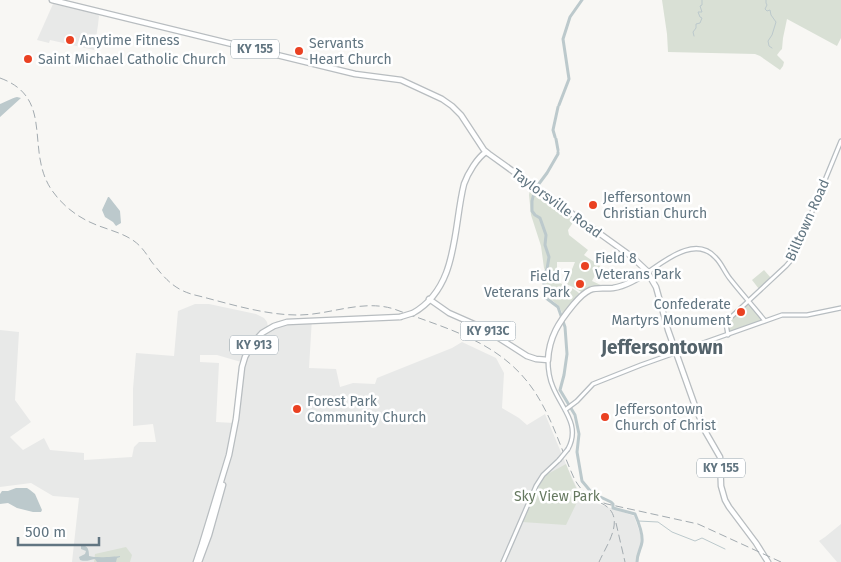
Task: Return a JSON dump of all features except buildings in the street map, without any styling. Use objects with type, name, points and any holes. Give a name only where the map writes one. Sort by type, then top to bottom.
[{"type":"main road","name":"Taylorsville Road","points":[[52,0],[358,74],[403,81],[452,106],[465,120],[486,152],[631,256],[648,272],[658,291],[668,330],[702,424],[720,458],[721,486],[725,500],[768,562]]},
{"type":"main road","name":"Billtown Road","points":[[728,335],[727,322],[786,266],[793,257],[841,141]]},
{"type":"main road","name":"KY 913","points":[[200,562],[233,450],[239,422],[245,363],[257,341],[271,330],[289,324],[394,320],[422,310],[444,282],[452,263],[467,181],[486,152]]},
{"type":"main road","points":[[503,562],[536,486],[543,475],[568,450],[572,440],[573,428],[568,407],[551,382],[548,360],[550,341],[556,328],[579,298],[586,292],[597,288],[623,286],[685,250],[692,248],[702,249],[716,258],[730,279],[765,321]]},
{"type":"main road","name":"KY 913C","points":[[430,300],[449,312],[483,328],[527,356],[548,360]]},
{"type":"main road","points":[[568,407],[577,401],[593,384],[640,365],[782,315],[807,315],[841,308]]},
{"type":"main road","name":"KY 913","points":[[196,562],[231,447],[238,411],[242,367],[247,353],[255,341],[277,324],[287,322],[402,317]]},
{"type":"shaded area","points":[[53,4],[98,14],[94,50],[50,40],[49,43],[37,40]]},
{"type":"shaded area","points":[[17,97],[21,98],[0,117],[0,104]]},
{"type":"shaded area","points":[[108,197],[120,211],[121,223],[116,226],[105,217],[102,210]]},
{"type":"shaded area","points":[[195,304],[209,304],[256,314],[264,318],[268,327],[277,321],[312,318],[309,368],[336,369],[340,387],[353,383],[375,384],[377,378],[452,348],[462,342],[496,358],[504,373],[502,408],[527,425],[545,414],[577,488],[590,501],[634,516],[643,542],[638,562],[72,562],[79,498],[53,496],[31,483],[0,487],[0,330],[19,332],[15,400],[31,422],[10,437],[23,450],[44,438],[50,450],[84,453],[84,460],[132,457],[134,447],[139,442],[156,442],[153,424],[133,426],[133,389],[136,353],[174,356],[178,311]],"holes":[[[200,355],[217,355],[241,362],[234,423],[216,422],[219,363],[200,362]]]},
{"type":"shaded area","points":[[27,488],[35,494],[42,510],[41,512],[17,508],[8,503],[0,504],[0,494],[2,491]]},
{"type":"shaded area","points":[[841,524],[841,562],[837,562],[819,541]]},
{"type":"shaded area","points":[[81,545],[88,548],[89,556],[120,557],[117,558],[116,562],[97,562],[95,559],[80,560],[79,557],[85,554],[86,551],[81,549]]},
{"type":"green space","points":[[662,0],[841,0],[841,38],[837,46],[787,19],[782,49],[777,55],[784,62],[780,70],[755,54],[668,52]]},
{"type":"green space","points":[[530,188],[533,188],[576,218],[568,230],[569,235],[588,250],[584,255],[600,266],[592,281],[605,287],[583,293],[566,284],[575,262],[557,262],[557,281],[547,274],[544,268],[541,246],[531,215]]},
{"type":"green space","points":[[764,270],[771,278],[759,289],[752,280]]},
{"type":"green space","points":[[547,277],[573,289],[581,295],[563,315],[559,306],[548,297],[545,282]]},
{"type":"green space","points":[[748,303],[763,320],[729,333],[728,322]]},
{"type":"green space","name":"Sky View Park","points":[[566,464],[580,496],[566,525],[522,522],[544,476]]},
{"type":"green space","points":[[126,547],[132,555],[130,562],[94,562],[95,554]]},
{"type":"waterway","points":[[559,105],[569,79],[563,39],[570,17],[582,0]]},
{"type":"waterway","points":[[694,36],[693,32],[696,24],[700,23],[702,18],[698,12],[702,12],[700,6],[702,5],[702,0]]},
{"type":"waterway","points":[[766,0],[767,5],[765,9],[767,11],[770,10],[776,22],[768,41],[769,46],[772,48]]},
{"type":"waterway","points":[[555,137],[553,130],[558,107]]},
{"type":"waterway","points":[[556,139],[558,150]]},
{"type":"waterway","points":[[558,152],[547,173],[535,189],[532,211],[540,218],[546,235],[545,245],[549,257],[547,269],[543,276],[546,298],[558,307],[565,327],[567,354],[560,390],[575,415],[579,434],[577,452],[582,481],[592,493],[611,502],[613,508],[635,514],[642,539],[637,562]]},
{"type":"waterway","points":[[638,521],[658,522],[672,532],[695,541],[702,538],[725,549]]},
{"type":"railway","points":[[0,78],[17,87],[28,98],[33,111],[44,174],[56,196],[80,217],[134,241],[161,274],[177,288],[191,294],[235,306],[286,315],[382,306],[438,325],[478,342],[497,353],[514,367],[529,384],[547,413],[574,478],[588,495],[607,504],[698,524],[781,562]]},
{"type":"railway","points":[[599,562],[610,539],[614,523],[613,515],[601,503]]},
{"type":"railway","points":[[616,523],[625,562]]},
{"type":"place","name":"Anytime Fitness","points":[[70,40]]},
{"type":"place","name":"Servants Heart Church","points":[[299,51]]},
{"type":"place","name":"Saint Michael Catholic Church","points":[[28,59]]},
{"type":"place","name":"Jeffersontown Christian Church","points":[[593,205]]},
{"type":"place","name":"Field 8 Veterans Park","points":[[585,266]]},
{"type":"place","name":"Field 7 Veterans Park","points":[[580,284]]},
{"type":"place","name":"Confederate Martyrs Monument","points":[[741,312]]},
{"type":"place","name":"Forest Park Community Church","points":[[297,409]]},
{"type":"place","name":"Jeffersontown Church of Christ","points":[[605,417]]},
{"type":"district","name":"Jeffersontown","points":[[662,347]]}]
